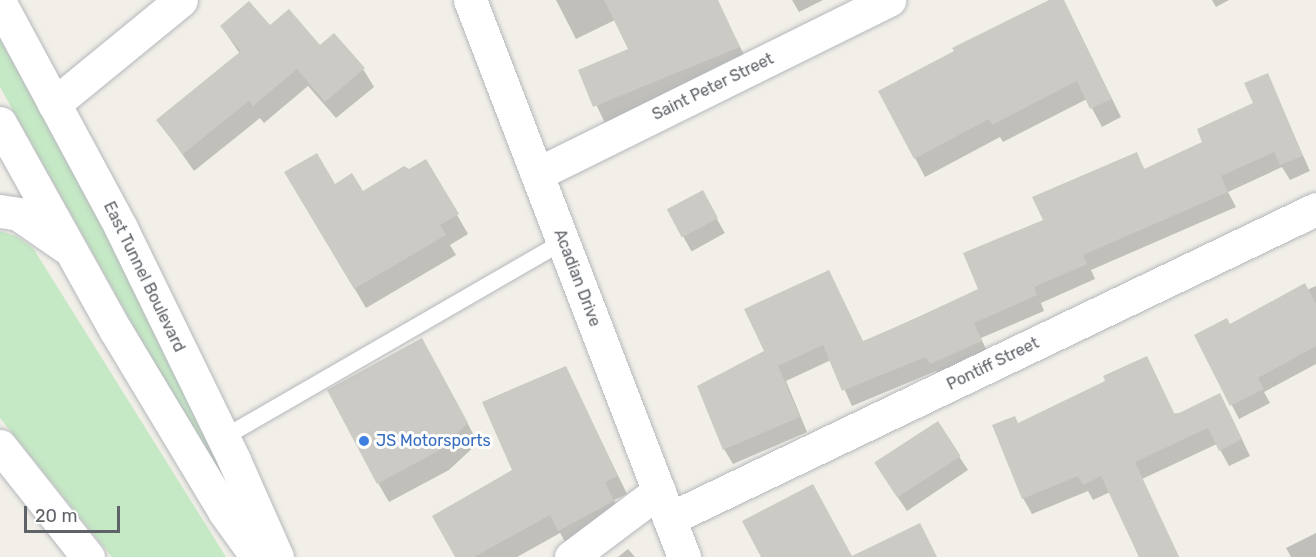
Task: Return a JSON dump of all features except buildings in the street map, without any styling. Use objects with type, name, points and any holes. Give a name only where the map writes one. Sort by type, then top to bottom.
[{"type":"street","points":[[54,104],[181,0]]},
{"type":"street","name":"Acadian Drive","points":[[471,0],[684,557]]},
{"type":"street","name":"Saint Peter Street","points":[[537,174],[889,0]]},
{"type":"street","name":"East Tunnel Boulevard","points":[[0,3],[121,228],[223,438],[277,557]]},
{"type":"street","points":[[0,123],[224,511],[257,557]]},
{"type":"street","name":"Pontiff Street","points":[[571,557],[664,505],[1316,209]]},
{"type":"street","points":[[0,211],[18,214],[72,251]]},
{"type":"street","points":[[0,446],[88,557]]},
{"type":"lane","points":[[223,438],[563,242]]},
{"type":"green space","points":[[0,39],[104,225],[232,490],[233,504],[0,87]]},
{"type":"green space","points":[[0,231],[16,236],[33,248],[226,557],[112,557],[0,418]]},
{"type":"place","name":"JS Motorsports","points":[[364,441]]}]
